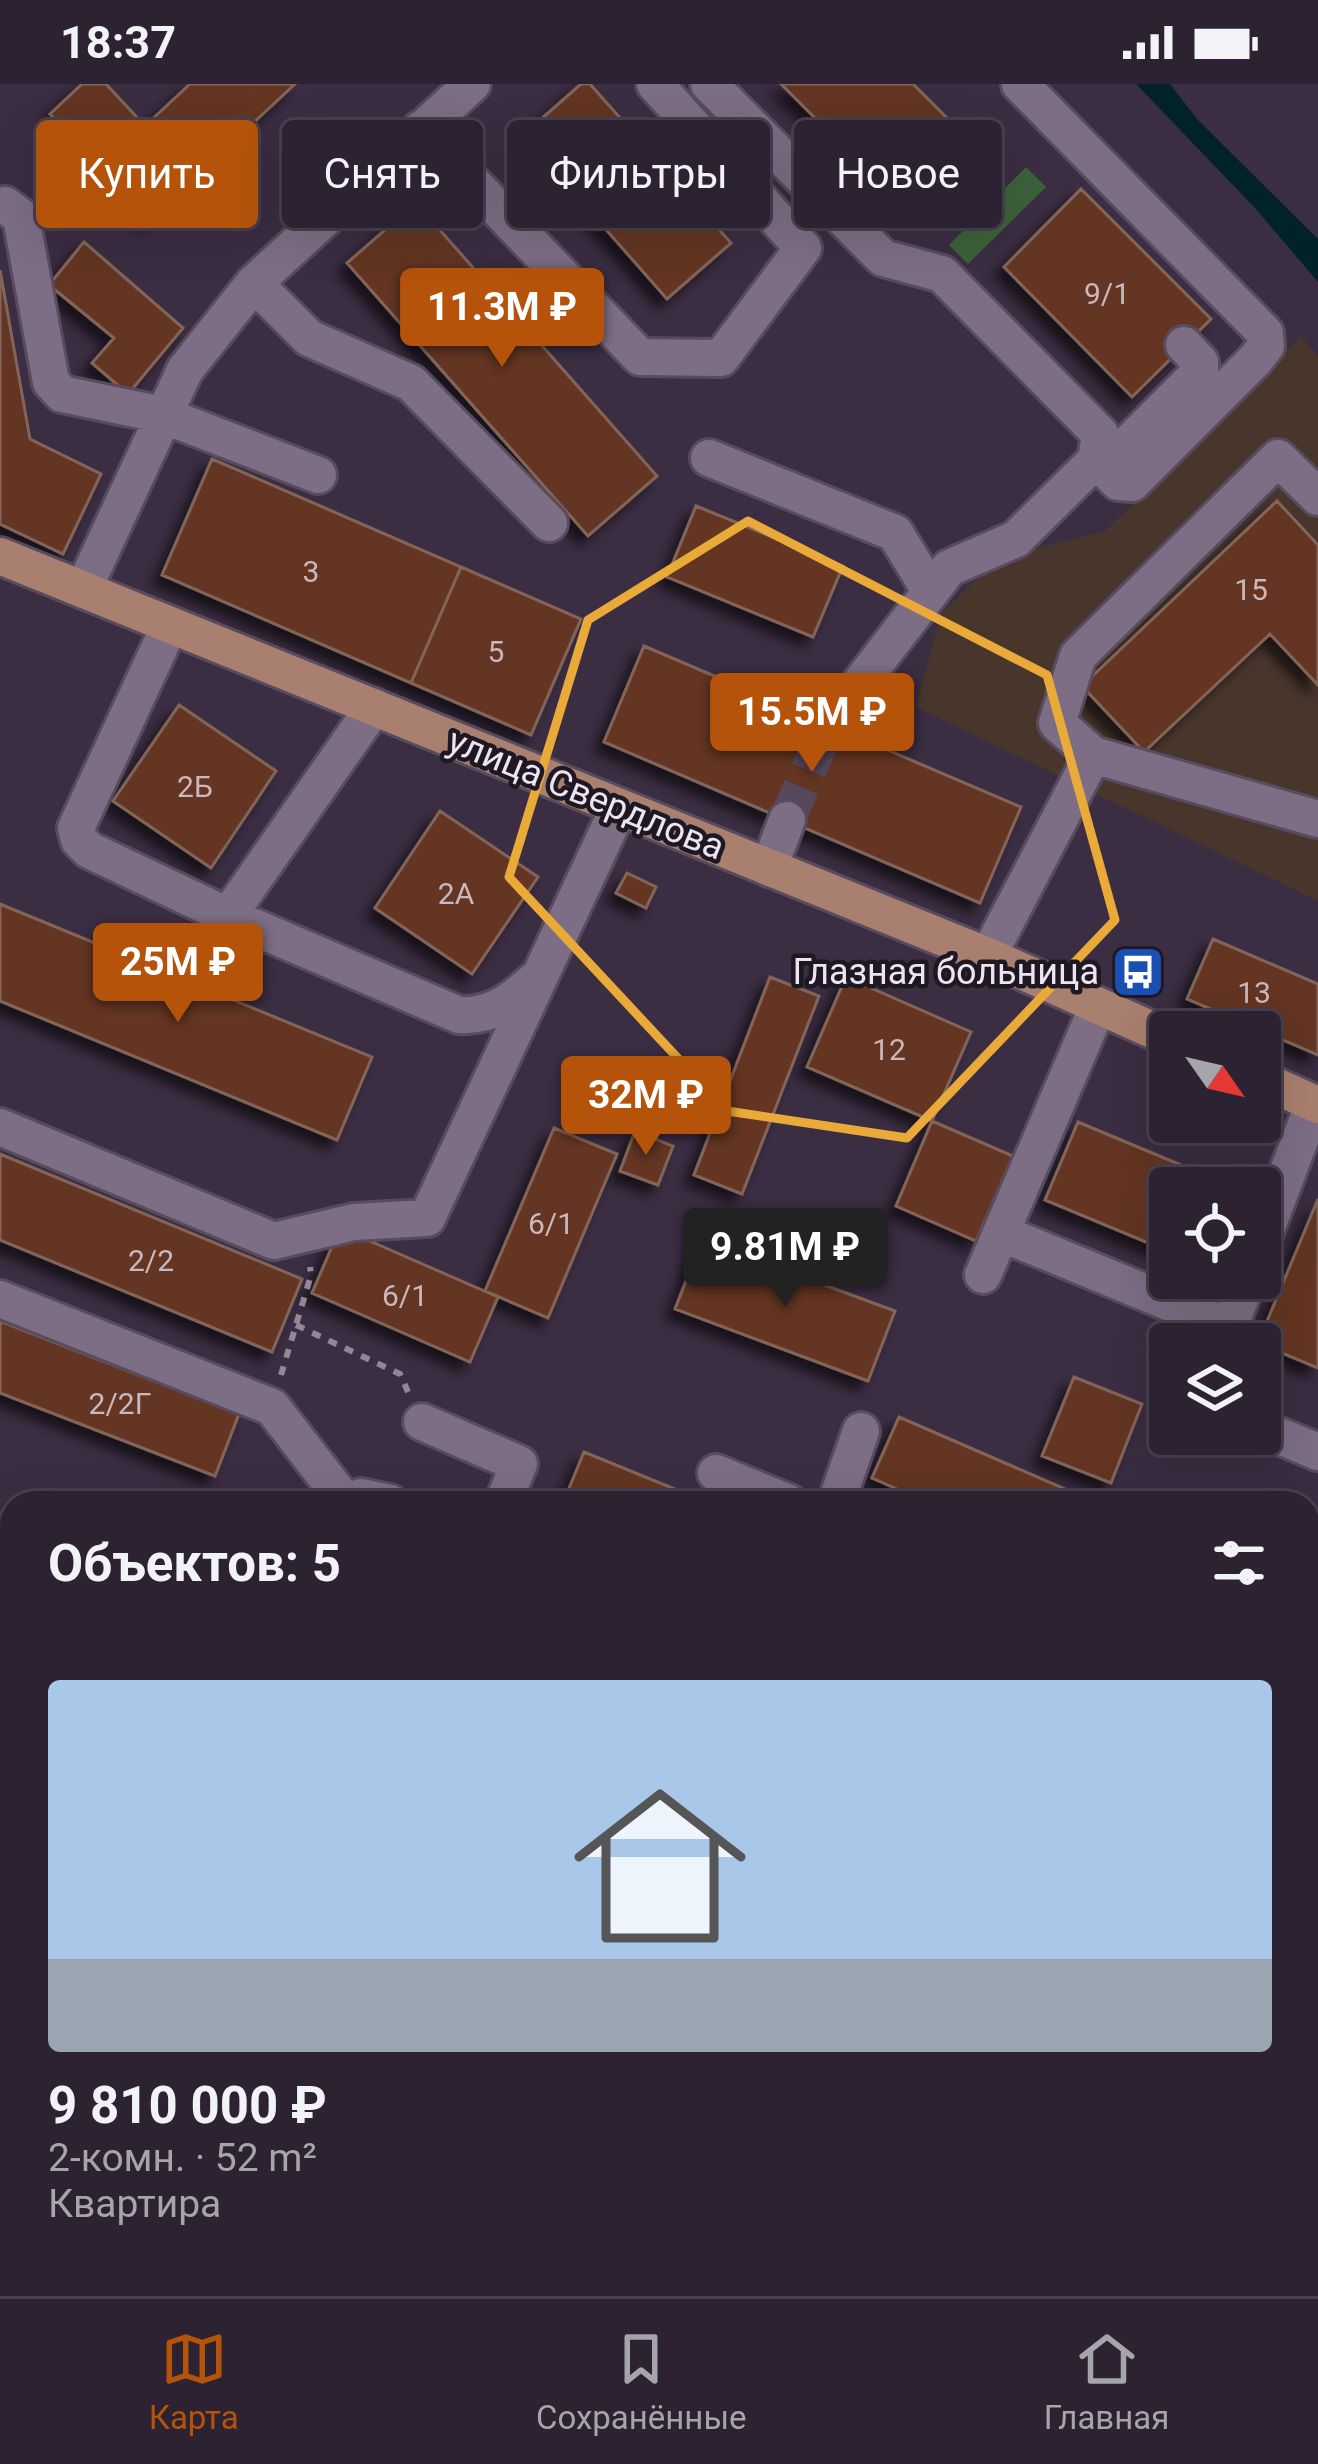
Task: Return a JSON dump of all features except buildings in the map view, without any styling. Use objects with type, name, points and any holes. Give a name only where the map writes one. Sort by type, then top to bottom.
[{"type":"main road","name":"улица Свердлова","points":[[0,556],[988,956],[1149,1029]]},
{"type":"main road","points":[[1281,1088],[1316,1104]]},
{"type":"street","points":[[431,120],[472,84]]},
{"type":"street","points":[[483,194],[640,358],[721,358],[803,248],[655,84]]},
{"type":"street","points":[[709,84],[883,258],[942,274],[1100,434],[1100,464],[1118,482],[1132,483],[1255,360],[1266,346],[1265,333],[1020,84]]},
{"type":"street","points":[[0,206],[21,217],[51,382],[62,394],[164,415],[318,475]]},
{"type":"street","points":[[83,590],[185,370],[254,283],[314,228]]},
{"type":"street","points":[[254,283],[309,338],[411,383],[549,523]]},
{"type":"street","points":[[828,725],[959,561],[1016,539],[1200,372],[1201,362],[1184,345]]},
{"type":"street","points":[[709,458],[896,533],[931,592]]},
{"type":"street","points":[[1318,497],[1277,458],[1078,656],[1057,723],[1093,755],[1318,819]]},
{"type":"street","points":[[170,625],[76,828],[89,850],[228,916],[459,1015],[478,1016],[499,1009],[542,974]]},
{"type":"street","points":[[228,916],[374,707]]},
{"type":"street","points":[[988,956],[1093,755]]},
{"type":"street","points":[[0,1127],[274,1241],[354,1222],[427,1218],[620,807]]},
{"type":"street","points":[[769,868],[787,820]]},
{"type":"street","points":[[983,1275],[1098,1006]]},
{"type":"street","points":[[1281,1205],[1307,1155],[1316,1104]]},
{"type":"street","points":[[1001,1233],[1200,1323]]},
{"type":"street","points":[[0,1299],[272,1407],[337,1491]]},
{"type":"street","points":[[422,1422],[519,1464],[508,1491]]},
{"type":"street","points":[[840,1491],[861,1431]]},
{"type":"street","points":[[1281,1437],[1318,1452]]},
{"type":"street","points":[[716,1473],[760,1491]]},
{"type":"path","points":[[272,1407],[311,1275],[306,1234]]},
{"type":"path","points":[[296,1325],[400,1374],[422,1422]]},
{"type":"highlighted area","points":[[748,521],[1047,675],[1115,920],[907,1138],[727,1111],[509,877],[588,620]]},
{"type":"shaded area","points":[[1136,84],[1170,84],[1197,119],[1318,239],[1318,282],[1255,208]]},
{"type":"shaded area","points":[[1301,336],[1318,356],[1318,901],[916,707],[941,614],[998,558],[1105,531]]},
{"type":"green space","points":[[1026,167],[1046,187],[968,264],[949,245],[966,228],[1002,228],[1002,191]]},
{"type":"tunnel","points":[[787,820],[828,725]]},
{"type":"place","name":"Глазная больница","points":[[1138,972]]}]
